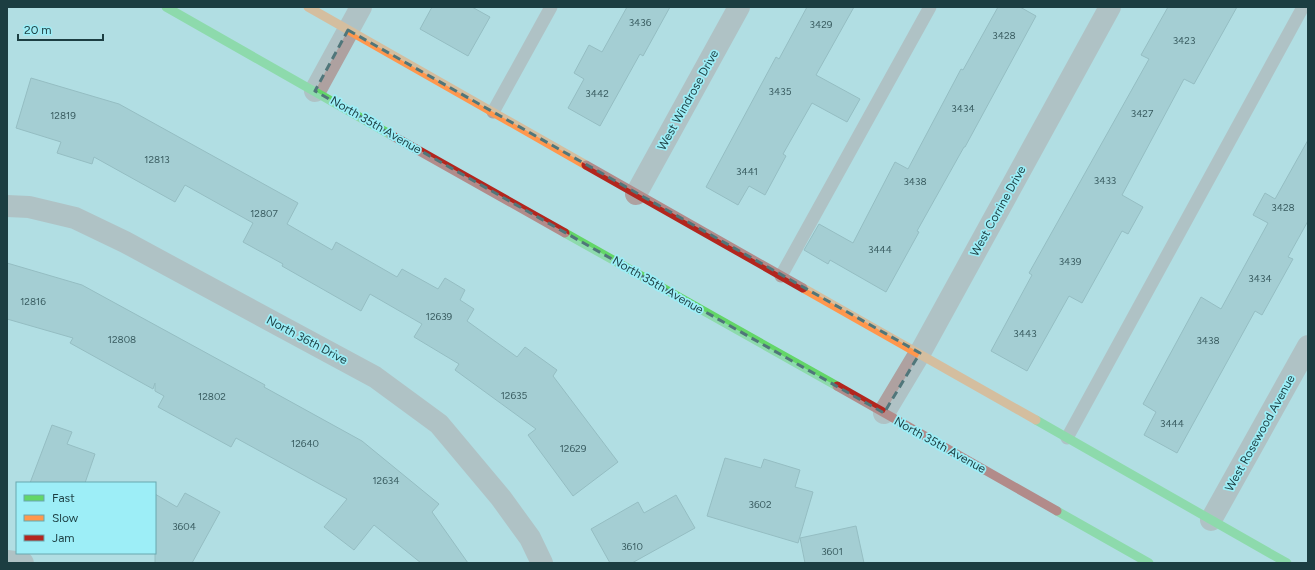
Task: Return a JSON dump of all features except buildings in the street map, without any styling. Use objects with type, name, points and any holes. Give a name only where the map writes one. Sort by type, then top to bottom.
[{"type":"street","name":"North 35th Avenue","points":[[166,7],[1149,563]]},
{"type":"street","points":[[308,7],[781,276],[920,353],[1287,563]]},
{"type":"street","points":[[315,91],[361,7]]},
{"type":"street","name":"West Windrose Drive","points":[[636,194],[739,7]]},
{"type":"street","name":"West Corrine Drive","points":[[884,413],[920,353],[1110,7]]},
{"type":"street","name":"North 36th Drive","points":[[7,206],[29,207],[75,218],[125,242],[375,377],[439,424],[501,498],[530,538],[542,563]]},
{"type":"street","name":"West Rosewood Avenue","points":[[1211,520],[1308,346]]},
{"type":"street","points":[[7,561],[23,563]]},
{"type":"lane","points":[[493,112],[551,7]]},
{"type":"lane","points":[[781,276],[930,7]]},
{"type":"lane","points":[[1067,438],[1302,7]]},
{"type":"highlighted area","points":[[348,30],[920,353],[884,413],[315,91]]},
{"type":"traffic: fast","points":[[166,7],[391,135]]},
{"type":"traffic: fast","points":[[565,233],[837,386]]},
{"type":"traffic: fast","points":[[1036,420],[1287,563]]},
{"type":"traffic: fast","points":[[1057,511],[1149,563]]},
{"type":"traffic: slow","points":[[308,7],[586,165]]},
{"type":"traffic: slow","points":[[803,288],[1036,420]]},
{"type":"traffic: jam","points":[[391,135],[565,233]]},
{"type":"traffic: jam","points":[[586,165],[803,288]]},
{"type":"traffic: jam","points":[[837,386],[1057,511]]}]
